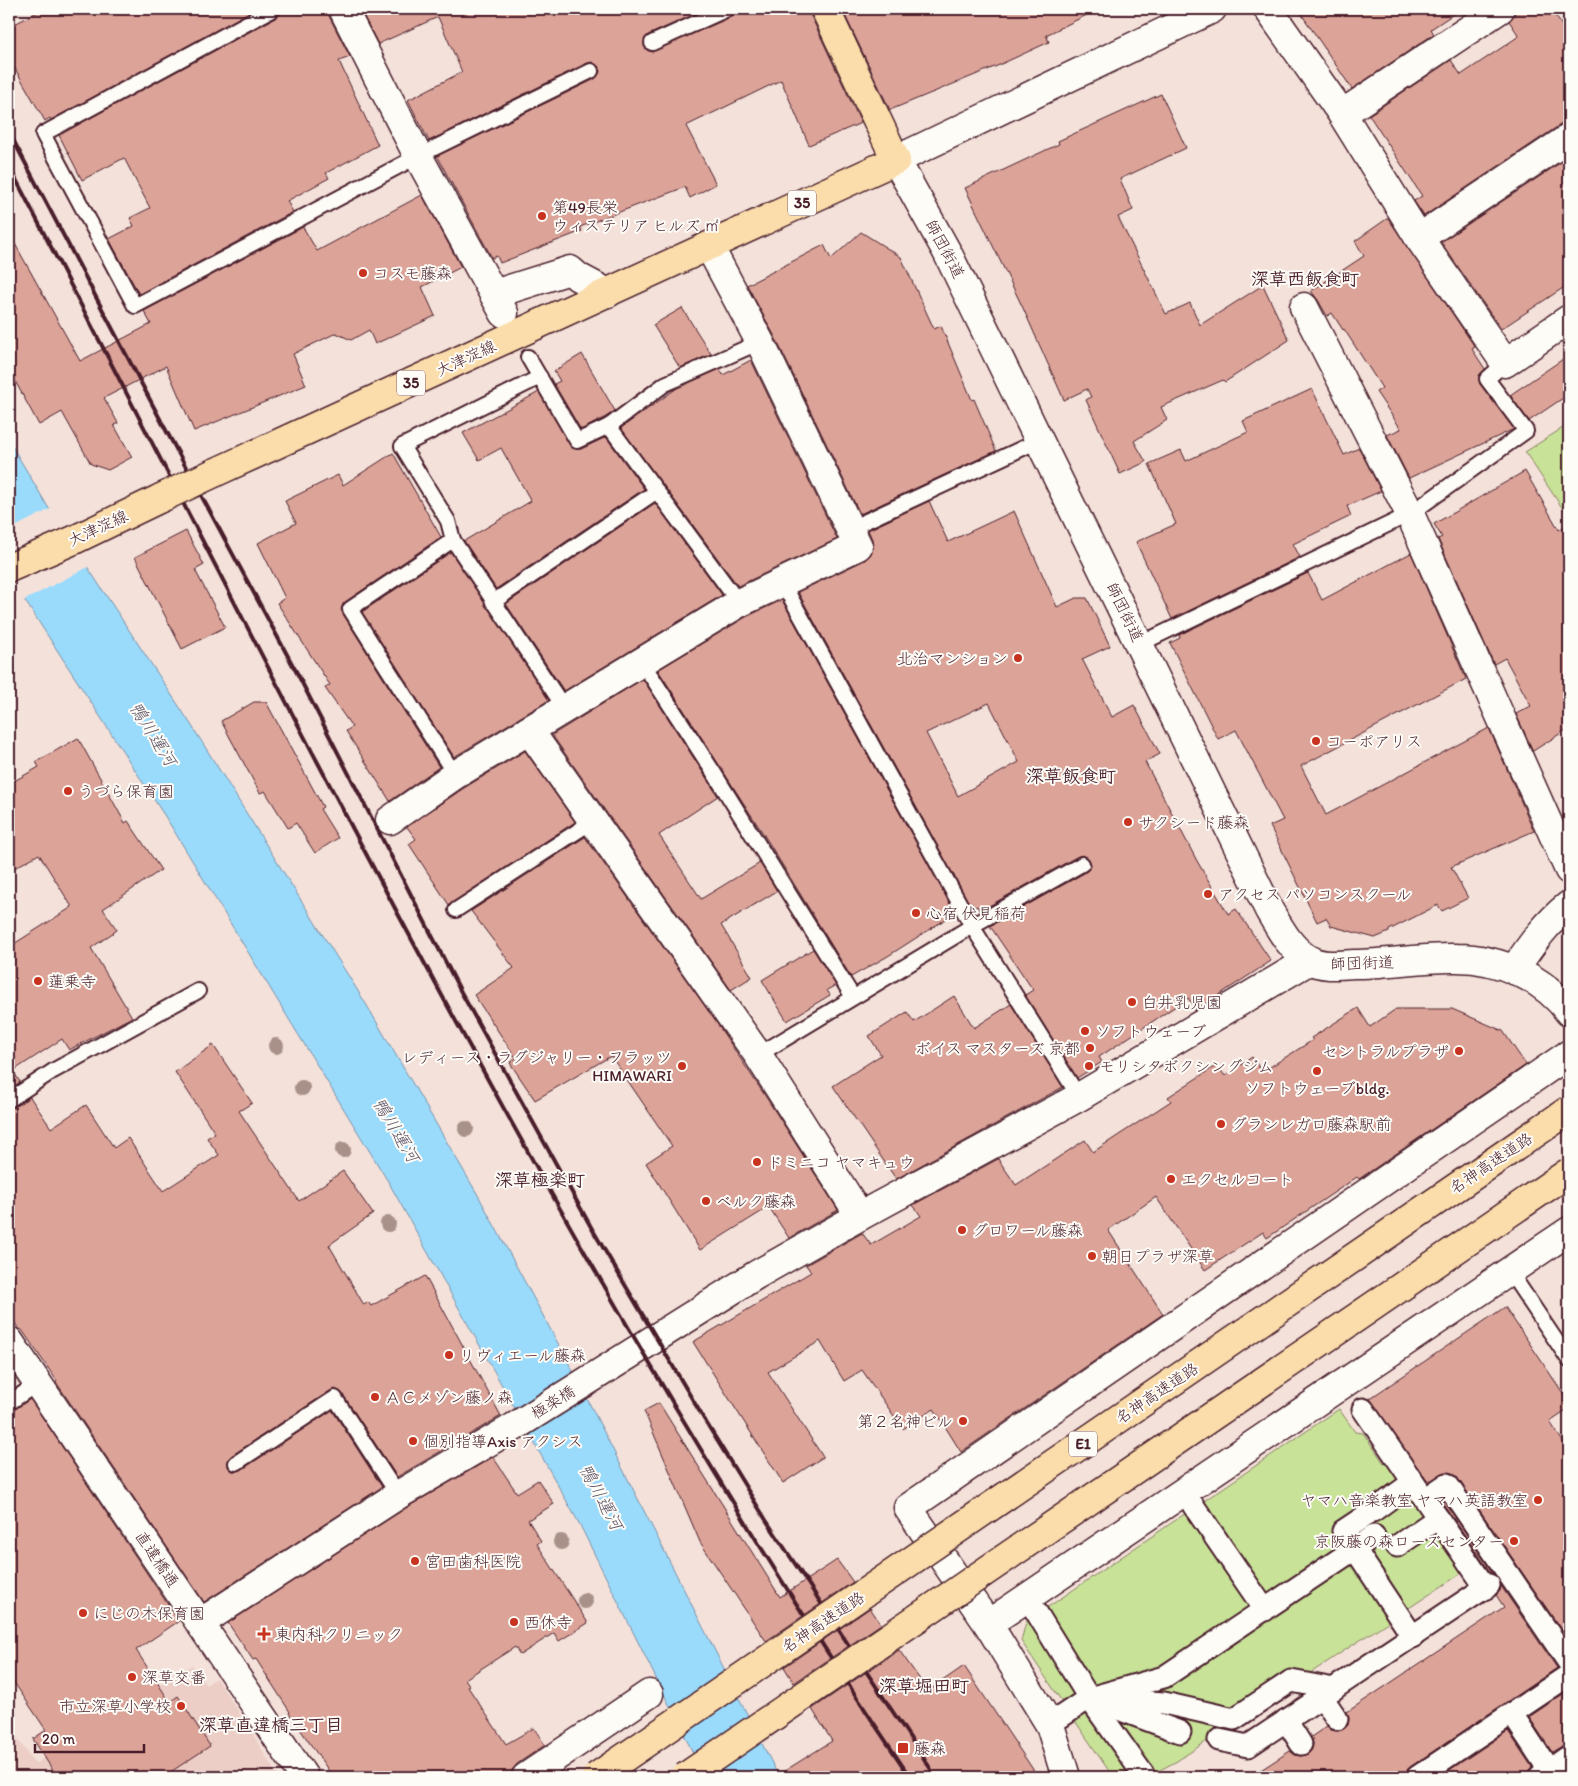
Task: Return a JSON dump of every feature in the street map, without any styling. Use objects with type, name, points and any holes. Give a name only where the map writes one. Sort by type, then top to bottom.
[{"type":"main road","name":"師団街道","points":[[825,9],[896,160]]},
{"type":"main road","name":"大津淀線","points":[[9,568],[74,540],[214,473],[896,160]]},
{"type":"main road","name":"名神高速道路","points":[[596,1777],[1569,1110]]},
{"type":"main road","points":[[685,1777],[1569,1172]]},
{"type":"street","points":[[344,9],[418,156],[499,303],[570,270],[578,278],[608,292]]},
{"type":"street","points":[[896,160],[1212,9]]},
{"type":"street","points":[[1268,9],[1342,114],[1419,238],[1505,363],[1569,320]]},
{"type":"street","points":[[1342,114],[1500,9]]},
{"type":"street","points":[[1419,238],[1569,138]]},
{"type":"street","name":"師団街道","points":[[896,160],[947,252],[1269,910],[1288,942],[1310,960],[1322,964],[1363,964],[1457,958],[1485,961],[1514,970],[1535,980],[1565,1006],[1569,1012]]},
{"type":"street","points":[[390,820],[455,775],[739,603],[858,546],[760,342],[709,246]]},
{"type":"street","points":[[1304,307],[1410,514],[1569,870]]},
{"type":"street","points":[[528,730],[758,1055],[860,1216]]},
{"type":"street","points":[[1514,970],[1535,939],[1569,904]]},
{"type":"street","name":"極楽橋","points":[[200,1623],[398,1495],[518,1424],[756,1275],[1079,1097],[1310,960]]},
{"type":"street","points":[[1066,1777],[1050,1725],[988,1624],[908,1508],[1569,1054]]},
{"type":"street","points":[[988,1624],[1569,1232]]},
{"type":"street","name":"直違橋通","points":[[9,1341],[304,1777]]},
{"type":"street","points":[[1218,1740],[1248,1746],[1488,1587],[1413,1482],[1402,1462],[1358,1403]]},
{"type":"street","points":[[1413,1482],[1343,1531],[1413,1637]]},
{"type":"street","points":[[1428,1497],[1447,1484],[1569,1663]]},
{"type":"street","points":[[1193,1504],[1265,1610]]},
{"type":"street","points":[[1397,1546],[1438,1518]]},
{"type":"street","points":[[1059,1718],[1089,1698],[1164,1677],[1374,1536]]},
{"type":"street","points":[[1035,1610],[1089,1698],[1142,1774]]},
{"type":"street","points":[[1423,1775],[1569,1675]]},
{"type":"street","points":[[1089,1698],[1164,1703],[1234,1719],[1291,1681],[1328,1693]]},
{"type":"street","points":[[1328,1693],[1337,1719]]},
{"type":"street","points":[[526,1777],[649,1694]]},
{"type":"street","points":[[1089,1698],[1180,1732]]},
{"type":"street","points":[[1512,1714],[1543,1774],[1569,1756]]},
{"type":"street","points":[[1286,1720],[1301,1744]]},
{"type":"lane","points":[[273,9],[43,134],[135,306],[418,156],[591,71]]},
{"type":"lane","points":[[652,43],[727,9]]},
{"type":"lane","points":[[528,357],[577,441],[609,426],[665,384],[760,342]]},
{"type":"lane","points":[[1140,644],[1410,514],[1526,431],[1487,379],[1505,363]]},
{"type":"lane","points":[[540,377],[402,446],[448,521],[453,540],[565,709]]},
{"type":"lane","points":[[609,426],[739,603]]},
{"type":"lane","points":[[849,529],[1040,440]]},
{"type":"lane","points":[[493,602],[657,491]]},
{"type":"lane","points":[[453,540],[350,609],[455,775]]},
{"type":"lane","points":[[782,582],[972,926],[1079,1097]]},
{"type":"lane","points":[[642,662],[714,773],[853,997]]},
{"type":"lane","points":[[456,910],[592,821]]},
{"type":"lane","points":[[758,1055],[972,926],[1082,864]]},
{"type":"lane","points":[[9,1100],[53,1071],[198,991]]},
{"type":"lane","points":[[1510,1272],[1569,1360]]},
{"type":"lane","points":[[9,1403],[38,1384]]},
{"type":"lane","points":[[236,1463],[335,1398],[398,1495]]},
{"type":"shaded area","name":"市立深草小学校","points":[[192,1665],[206,1685],[216,1678],[248,1726],[278,1777],[9,1777],[9,1733],[12,1731],[35,1764]]},
{"type":"green space","points":[[1569,424],[1569,518],[1525,452]]},
{"type":"green space","points":[[1339,1409],[1355,1432],[1363,1433],[1384,1463],[1394,1456],[1468,1569],[1177,1761],[1147,1777],[1113,1777],[1021,1641],[1026,1622]]},
{"type":"water","name":"鴨川運河","points":[[9,441],[48,507],[190,723],[366,1004],[479,1197],[574,1373],[779,1777],[705,1777],[580,1525],[389,1183],[168,821],[9,576]]},
{"type":"pier","points":[[52,508],[90,566],[23,601],[9,580],[9,530]]},
{"type":"building","points":[[43,9],[255,9],[51,120],[50,118],[45,121],[9,58],[9,27]]},
{"type":"building","points":[[282,9],[327,9],[350,57],[339,61],[378,145],[326,173],[329,178],[287,201],[293,212],[139,294],[109,239],[134,226],[130,218],[150,208],[124,158],[82,180],[59,135],[277,17]]},
{"type":"building","points":[[360,9],[706,9],[648,35],[645,38],[644,46],[652,52],[731,17],[736,9],[810,9],[811,16],[861,123],[809,145],[781,80],[686,126],[716,184],[690,198],[685,187],[580,227],[582,231],[500,263],[497,256],[492,258],[437,156],[595,79],[600,72],[599,67],[592,62],[587,63],[429,141],[408,100],[462,72],[438,17],[378,44]]},
{"type":"building","points":[[842,9],[1099,9],[1046,35],[1049,42],[997,66],[890,110]]},
{"type":"building","points":[[1298,9],[1461,9],[1431,29],[1434,34],[1352,89]]},
{"type":"building","points":[[1516,9],[1551,9],[1569,36],[1569,123],[1560,125],[1424,216],[1414,201],[1422,196],[1369,115],[1451,60],[1461,75],[1519,36],[1509,21]]},
{"type":"building","points":[[1161,94],[1186,148],[1120,179],[1133,210],[1118,217],[1166,314],[1190,303],[1200,325],[1263,285],[1289,340],[1225,382],[1223,380],[1161,407],[1167,420],[1134,441],[1146,462],[1120,474],[1086,400],[1091,397],[1087,389],[1064,400],[1023,308],[965,188],[1059,144],[1058,141]]},
{"type":"building","points":[[1569,157],[1569,284],[1501,329],[1441,242]]},
{"type":"building","points":[[422,195],[461,267],[422,287],[435,316],[375,344],[369,330],[351,340],[336,333],[293,354],[306,385],[194,431],[166,366],[104,398],[118,423],[114,425],[132,457],[108,470],[91,464],[62,412],[39,425],[9,370],[9,233],[80,361],[151,324],[144,311],[303,227],[317,251]]},
{"type":"building","points":[[1388,218],[1475,347],[1472,349],[1485,369],[1479,376],[1480,384],[1514,429],[1409,478],[1387,435],[1401,429],[1376,392],[1382,388],[1344,329],[1332,313],[1327,316],[1311,291],[1364,256],[1355,241]]},
{"type":"building","points":[[861,232],[901,257],[934,329],[941,326],[996,451],[860,514],[774,335],[747,285],[824,245],[831,259]]},
{"type":"building","points":[[682,308],[711,354],[680,368],[653,325]]},
{"type":"building","points":[[582,354],[615,411],[581,430],[554,384],[560,381],[554,371]]},
{"type":"building","points":[[1569,355],[1569,394],[1529,421],[1510,395]]},
{"type":"building","points":[[751,360],[837,539],[738,586],[621,428],[677,388],[720,369],[723,375]]},
{"type":"building","points":[[1312,389],[1344,455],[1359,448],[1381,491],[1347,506],[1351,516],[1293,544],[1300,557],[1172,619],[1136,542],[1176,524],[1149,464],[1181,450],[1186,461],[1248,432],[1243,421]]},
{"type":"building","points":[[539,392],[572,448],[581,449],[606,437],[644,489],[496,589],[464,541],[531,501],[501,448],[479,460],[463,433]]},
{"type":"building","points":[[393,453],[441,537],[345,602],[341,609],[439,767],[390,801],[346,731],[352,727],[325,688],[330,685],[277,603],[285,598],[258,543],[296,523],[285,501],[338,475],[343,485]]},
{"type":"building","points":[[1525,471],[1559,530],[1569,523],[1569,728],[1533,751],[1516,714],[1531,706],[1505,658],[1494,664],[1438,539],[1442,537],[1434,524]]},
{"type":"building","points":[[929,501],[948,542],[1014,511],[1057,607],[1076,598],[1087,598],[1110,646],[1082,659],[1112,717],[1134,705],[1160,754],[1145,762],[1197,861],[1228,914],[1236,909],[1271,961],[1196,1010],[1188,998],[1099,1057],[1102,1062],[1077,1078],[1025,995],[1033,990],[990,926],[1086,872],[1091,865],[1089,859],[1083,855],[1078,856],[980,911],[977,906],[974,908],[971,902],[969,903],[798,592],[865,560],[871,554],[873,548],[868,530]],"holes":[[[989,703],[1019,762],[958,796],[926,733]]]},
{"type":"building","points":[[655,503],[722,595],[564,691],[506,604]]},
{"type":"building","points":[[186,531],[204,565],[195,570],[225,627],[182,649],[135,557]]},
{"type":"building","points":[[451,552],[549,700],[454,757],[362,612]]},
{"type":"building","points":[[1411,553],[1466,679],[1301,766],[1326,815],[1489,728],[1534,831],[1451,867],[1468,898],[1442,911],[1438,905],[1375,938],[1331,926],[1326,918],[1317,922],[1270,826],[1283,820],[1236,730],[1218,739],[1170,643],[1180,638],[1179,635],[1308,573],[1322,600]]},
{"type":"building","points":[[782,600],[955,913],[888,956],[851,977],[764,835],[658,670],[746,617]]},
{"type":"building","points":[[643,679],[718,796],[659,835],[701,899],[760,863],[777,891],[721,925],[752,977],[731,990],[552,735]]},
{"type":"building","points":[[254,702],[266,702],[323,807],[320,809],[338,838],[315,853],[296,823],[288,828],[265,791],[260,793],[221,721]]},
{"type":"building","points":[[78,738],[125,823],[128,821],[161,870],[103,909],[117,930],[91,948],[132,1017],[69,1050],[62,1039],[13,1071],[20,1082],[9,1090],[9,947],[72,907],[39,854],[9,871],[9,784],[39,767],[36,762]]},
{"type":"building","points":[[525,751],[575,822],[449,905],[409,844],[416,839],[407,827],[464,788]]},
{"type":"building","points":[[585,837],[714,1019],[838,1210],[789,1238],[769,1207],[700,1250],[646,1163],[672,1146],[611,1056],[535,1100],[510,1063],[516,1058],[474,995],[514,968],[471,911]]},
{"type":"building","points":[[813,949],[836,985],[827,990],[830,995],[787,1021],[762,980]]},
{"type":"building","points":[[954,996],[974,1028],[1011,1004],[1063,1087],[896,1179],[833,1086],[881,1055],[869,1036],[907,1012],[914,1022]]},
{"type":"building","points":[[1358,1008],[1370,1027],[1396,1009],[1452,1009],[1503,1031],[1526,1065],[1359,1179],[1357,1177],[1267,1238],[1263,1232],[1205,1270],[1156,1197],[1108,1230],[1163,1314],[961,1452],[934,1409],[903,1429],[862,1370],[844,1381],[820,1341],[768,1372],[823,1457],[783,1483],[693,1342],[811,1272],[806,1265],[862,1233],[871,1245],[921,1216],[913,1205],[998,1159],[1016,1185],[1085,1140],[1093,1152],[1171,1101],[1168,1097],[1217,1065],[1225,1076],[1252,1057],[1262,1072],[1313,1040],[1311,1038]]},
{"type":"building","points":[[213,1045],[252,1103],[239,1111],[299,1201],[343,1171],[373,1214],[329,1245],[364,1305],[368,1302],[371,1306],[425,1276],[501,1416],[397,1477],[342,1393],[335,1389],[330,1391],[231,1456],[228,1460],[228,1467],[233,1471],[241,1470],[332,1410],[382,1487],[204,1602],[57,1381],[9,1314],[9,1109],[30,1097],[51,1128],[86,1105],[114,1148],[128,1138],[163,1191],[219,1155],[207,1138],[215,1133],[175,1072]]},
{"type":"building","points":[[1505,1307],[1569,1402],[1569,1409],[1550,1422],[1569,1451],[1569,1641],[1457,1477],[1452,1473],[1446,1472],[1428,1482],[1369,1399]]},
{"type":"building","points":[[30,1399],[179,1621],[136,1650],[170,1702],[178,1696],[210,1746],[163,1777],[57,1777],[33,1739],[46,1730],[9,1675],[9,1413]]},
{"type":"building","points":[[659,1403],[780,1597],[837,1560],[853,1582],[766,1641],[700,1542],[644,1411]]},
{"type":"building","points":[[493,1457],[517,1493],[538,1480],[554,1504],[528,1520],[541,1541],[537,1544],[588,1623],[559,1641],[554,1633],[520,1655],[515,1647],[465,1679],[470,1686],[468,1687],[506,1744],[534,1728],[545,1745],[517,1764],[512,1770],[511,1777],[333,1777],[289,1713],[256,1659],[253,1660],[228,1623],[406,1508]]},
{"type":"building","points":[[1444,1501],[1493,1573],[1491,1573],[1442,1502]]},
{"type":"building","points":[[1501,1586],[1557,1668],[1410,1767],[1406,1771],[1405,1777],[1250,1777],[1290,1751],[1295,1755],[1301,1756],[1308,1754],[1313,1744],[1311,1737],[1327,1726],[1331,1730],[1344,1729],[1348,1725],[1347,1712],[1504,1607],[1496,1595],[1500,1591]]},
{"type":"building","points":[[870,1608],[881,1624],[794,1683],[784,1667]]},
{"type":"building","points":[[899,1650],[928,1691],[964,1666],[1038,1777],[775,1777],[832,1741],[812,1709]]},
{"type":"building","points":[[1569,1690],[1569,1744],[1552,1752],[1529,1717]]},
{"type":"building","points":[[1508,1731],[1532,1767],[1528,1771],[1527,1777],[1439,1777]]},
{"type":"railway","points":[[9,132],[168,434],[297,673],[461,992],[591,1227],[766,1520],[936,1777]]},
{"type":"railway","points":[[9,166],[328,781],[436,985],[548,1187],[663,1387],[784,1584],[910,1777]]},
{"type":"place","name":"第49長栄 ウィステリア ヒルズ ㎡","points":[[542,216]]},
{"type":"place","name":"コスモ藤森","points":[[363,273]]},
{"type":"place","name":"北治マンション","points":[[1018,658]]},
{"type":"place","name":"コーポアリス","points":[[1316,741]]},
{"type":"place","name":"うづら保育園","points":[[68,791]]},
{"type":"place","name":"サクシード藤森","points":[[1128,822]]},
{"type":"place","name":"アクセス パソコンスクール","points":[[1208,894]]},
{"type":"place","name":"心宿 伏見稲荷","points":[[916,913]]},
{"type":"place","name":"蓮乗寺","points":[[38,981]]},
{"type":"place","name":"白井乳児園","points":[[1132,1002]]},
{"type":"place","name":"ソフトウェーブ","points":[[1085,1031]]},
{"type":"place","name":"ボイス マスターズ 京都","points":[[1090,1048]]},
{"type":"place","name":"セントラルプラザ","points":[[1459,1051]]},
{"type":"place","name":"レディース・ラグジャリー・フラッツ HIMAWARI","points":[[682,1066]]},
{"type":"place","name":"モリシタボクシングジム","points":[[1089,1066]]},
{"type":"place","name":"ソフトウェーブbldg.","points":[[1317,1071]]},
{"type":"place","name":"グランレガロ藤森駅前","points":[[1221,1124]]},
{"type":"place","name":"ドミニコ ヤマキュウ","points":[[757,1162]]},
{"type":"place","name":"エクセルコート","points":[[1171,1179]]},
{"type":"place","name":"ベルク藤森","points":[[706,1201]]},
{"type":"place","name":"グロワール藤森","points":[[962,1230]]},
{"type":"place","name":"朝日プラザ深草","points":[[1092,1256]]},
{"type":"place","name":"リヴィエール藤森","points":[[449,1355]]},
{"type":"place","name":"ＡＣメゾン藤ノ森","points":[[375,1397]]},
{"type":"place","name":"第２名神ビル","points":[[963,1421]]},
{"type":"place","name":"個別指導Axis アクシス","points":[[413,1441]]},
{"type":"place","name":"ヤマハ音楽教室 ヤマハ英語教室","points":[[1538,1500]]},
{"type":"place","name":"京阪藤の森ローズセンター","points":[[1514,1541]]},
{"type":"place","name":"宮田歯科医院","points":[[415,1561]]},
{"type":"place","name":"にじの木保育園","points":[[83,1613]]},
{"type":"place","name":"西休寺","points":[[514,1622]]},
{"type":"place","name":"東内科クリニック","points":[[264,1634]]},
{"type":"place","name":"深草交番","points":[[132,1677]]},
{"type":"place","name":"市立深草小学校","points":[[181,1706]]},
{"type":"place","name":"藤森","points":[[903,1748]]},
{"type":"district","name":"深草西飯食町","points":[[1305,279]]},
{"type":"district","name":"深草飯食町","points":[[1071,776]]},
{"type":"district","name":"深草極楽町","points":[[540,1180]]},
{"type":"district","name":"深草堀田町","points":[[924,1686]]},
{"type":"district","name":"深草直違橋三丁目","points":[[271,1725]]}]
